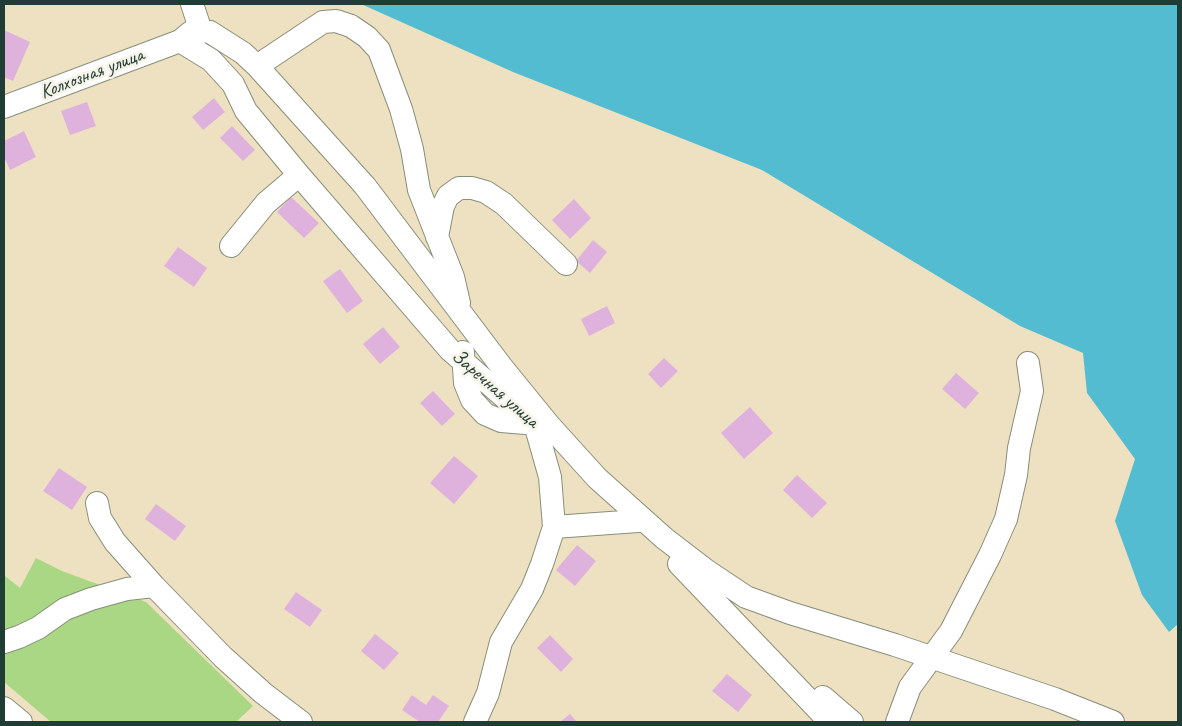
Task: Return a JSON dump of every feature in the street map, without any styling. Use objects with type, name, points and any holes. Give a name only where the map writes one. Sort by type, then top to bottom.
[{"type":"street","points":[[192,4],[201,30],[210,32],[236,48],[257,66],[365,186],[501,366],[542,425],[550,477],[554,527],[532,589],[501,642],[488,693],[475,722]]},
{"type":"street","points":[[257,66],[323,22],[336,21],[351,26],[367,37],[379,50],[401,109],[412,149],[419,190],[453,278],[461,313],[464,362]]},
{"type":"street","name":"Колхозная улица","points":[[4,107],[180,41],[191,32],[201,30]]},
{"type":"street","name":"Заречная улица","points":[[180,41],[211,60],[233,84],[246,111],[450,350],[542,425],[597,478],[830,722]]},
{"type":"street","points":[[231,246],[266,203],[299,175]]},
{"type":"street","points":[[437,237],[443,206],[448,196],[459,188],[472,188],[486,192],[504,204],[566,264]]},
{"type":"street","points":[[897,722],[910,687],[951,631],[990,555],[1006,519],[1016,475],[1019,448],[1032,392],[1028,363]]},
{"type":"street","points":[[597,478],[664,538],[707,571],[746,597],[1055,699],[1113,722]]},
{"type":"street","points":[[97,503],[100,518],[115,542],[154,586],[222,657],[263,693],[301,722]]},
{"type":"street","points":[[554,527],[638,521]]},
{"type":"street","points":[[4,642],[32,631],[65,609],[91,598],[127,589],[154,586]]},
{"type":"street","points":[[746,634],[799,676],[852,722]]},
{"type":"street","points":[[4,708],[21,722]]},
{"type":"green space","points":[[36,558],[62,571],[146,602],[253,706],[236,722],[51,722],[4,682],[4,575],[20,588]]},
{"type":"water","points":[[361,4],[1178,4],[1178,624],[1169,632],[1142,595],[1115,521],[1135,459],[1087,393],[1083,353],[1020,326],[762,170],[513,72]]},
{"type":"building","points":[[4,30],[30,42],[13,81],[4,77]]},
{"type":"building","points":[[214,98],[225,112],[203,130],[192,117]]},
{"type":"building","points":[[87,102],[96,126],[70,135],[61,111]]},
{"type":"building","points":[[232,126],[255,150],[243,161],[220,138]]},
{"type":"building","points":[[24,131],[36,157],[10,170],[4,157],[4,141]]},
{"type":"building","points":[[291,197],[319,223],[304,238],[277,212]]},
{"type":"building","points":[[574,199],[591,218],[570,239],[552,220]]},
{"type":"building","points":[[593,240],[607,252],[590,273],[576,261]]},
{"type":"building","points":[[178,247],[207,268],[194,287],[164,266]]},
{"type":"building","points":[[340,269],[363,301],[347,313],[323,281]]},
{"type":"building","points":[[607,306],[615,323],[589,336],[581,319]]},
{"type":"building","points":[[383,327],[400,347],[380,364],[363,344]]},
{"type":"building","points":[[664,358],[678,371],[661,388],[648,374]]},
{"type":"building","points":[[956,373],[979,393],[965,409],[942,389]]},
{"type":"building","points":[[433,391],[455,414],[442,426],[420,403]]},
{"type":"building","points":[[750,407],[773,433],[744,459],[721,433]]},
{"type":"building","points":[[454,456],[478,476],[454,504],[430,483]]},
{"type":"building","points":[[59,468],[87,487],[72,510],[43,491]]},
{"type":"building","points":[[797,475],[827,503],[812,518],[783,490]]},
{"type":"building","points":[[156,504],[186,526],[175,541],[145,519]]},
{"type":"building","points":[[577,545],[596,561],[575,586],[556,570]]},
{"type":"building","points":[[296,592],[322,610],[310,627],[284,609]]},
{"type":"building","points":[[375,634],[399,653],[384,670],[361,651]]},
{"type":"building","points":[[550,635],[573,659],[561,672],[537,648]]},
{"type":"building","points":[[727,674],[752,695],[738,712],[712,691]]},
{"type":"building","points":[[412,695],[426,705],[433,695],[449,706],[438,722],[420,722],[402,710]]},
{"type":"building","points":[[570,714],[577,722],[560,722]]}]
